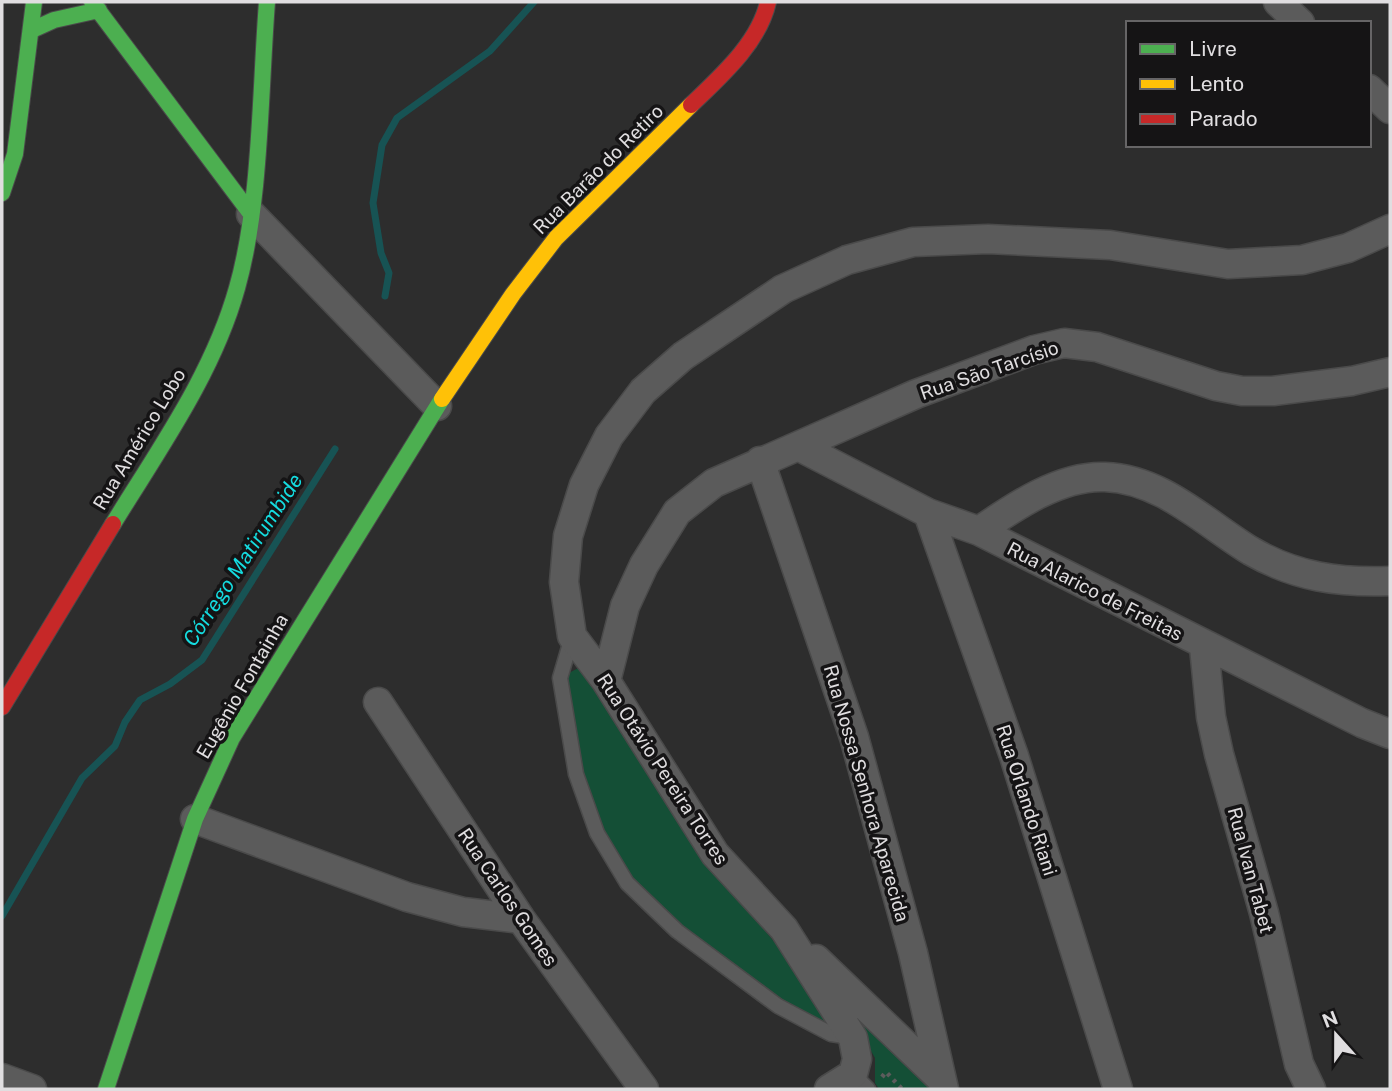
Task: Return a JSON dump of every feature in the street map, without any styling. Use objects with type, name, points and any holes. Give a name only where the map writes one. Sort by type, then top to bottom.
[{"type":"main road","points":[[2,193],[15,154],[34,2]]},
{"type":"main road","name":"Rua Américo Lobo","points":[[2,707],[198,385],[237,289],[251,214],[267,2]]},
{"type":"main road","name":"Rua Barão do Retiro","points":[[437,406],[513,294],[556,238],[731,66],[765,15],[768,2]]},
{"type":"main road","points":[[32,30],[95,6],[251,214]]},
{"type":"main road","points":[[246,118],[259,95]]},
{"type":"main road","points":[[187,132],[214,134]]},
{"type":"main road","name":"Eugênio Fontainha","points":[[106,1089],[195,819],[232,738],[437,406]]},
{"type":"street","points":[[1278,2],[1298,21]]},
{"type":"street","points":[[1371,91],[1390,109]]},
{"type":"street","points":[[251,214],[437,406]]},
{"type":"street","name":"Rua Otávio Pereira Torres","points":[[853,1038],[784,929],[715,854],[606,681],[572,636],[564,582],[568,536],[584,485],[608,436],[643,391],[682,356],[783,289],[847,260],[914,242],[988,239],[1110,245],[1228,264],[1302,260],[1348,248],[1390,229]]},
{"type":"street","name":"Rua São Tarcísio","points":[[606,681],[625,606],[644,565],[677,512],[714,483],[916,394],[1034,350],[1064,343],[1097,347],[1216,387],[1242,391],[1273,391],[1352,382],[1390,372]]},
{"type":"street","name":"Rua Alarico de Freitas","points":[[800,447],[928,513],[979,531],[1204,647],[1390,734]]},
{"type":"street","name":"Rua Nossa Senhora Aparecida","points":[[760,461],[854,737],[913,953],[942,1084]]},
{"type":"street","points":[[979,531],[1015,507],[1065,483],[1104,476],[1140,483],[1181,503],[1252,552],[1299,573],[1347,583],[1390,581]]},
{"type":"street","name":"Rua Orlando Riani","points":[[928,513],[1014,756],[1118,1089]]},
{"type":"street","name":"Rua Ivan Tabet","points":[[1204,647],[1211,717],[1219,754],[1264,913],[1299,1064],[1311,1089]]},
{"type":"street","name":"Rua Carlos Gomes","points":[[378,702],[521,919],[644,1089]]},
{"type":"street","points":[[1362,723],[1390,719]]},
{"type":"street","points":[[195,819],[407,897],[463,912],[521,919]]},
{"type":"street","points":[[784,929],[942,1084]]},
{"type":"street","points":[[850,1084],[857,1059],[853,1038]]},
{"type":"street","points":[[2,1078],[32,1089]]},
{"type":"lane","name":"Rua Otávio Pereira Torres","points":[[572,636],[560,678],[576,774],[597,833],[627,883],[677,930],[778,1006],[831,1034],[853,1038]]},
{"type":"green space","points":[[588,663],[706,857],[840,1024],[835,1030],[778,1002],[703,948],[653,904],[614,855],[601,830],[588,792],[578,754],[565,675]]},
{"type":"green space","points":[[857,1008],[934,1089],[879,1089],[875,1083],[875,1058],[850,1014]]},
{"type":"waterway","name":"Córrego Matirumbide","points":[[385,296],[389,273],[381,253],[373,203],[382,145],[397,118],[490,51],[534,2]]},
{"type":"waterway","name":"Córrego Matirumbide","points":[[2,916],[82,778],[115,746],[125,722],[140,700],[170,684],[202,660],[335,449]]},
{"type":"traffic: fast","points":[[2,193],[15,154],[34,2]]},
{"type":"traffic: fast","points":[[92,2],[251,214]]},
{"type":"traffic: fast","points":[[113,524],[199,381],[227,320],[237,288],[245,255],[255,184],[267,2]]},
{"type":"traffic: fast","points":[[32,30],[54,20],[99,10]]},
{"type":"traffic: fast","points":[[106,1089],[195,819],[232,738],[442,399]]},
{"type":"traffic: slow","points":[[442,399],[513,294],[556,238],[691,105]]},
{"type":"traffic: jam","points":[[691,105],[726,71],[747,45],[768,2]]},
{"type":"traffic: jam","points":[[2,707],[113,524]]}]
